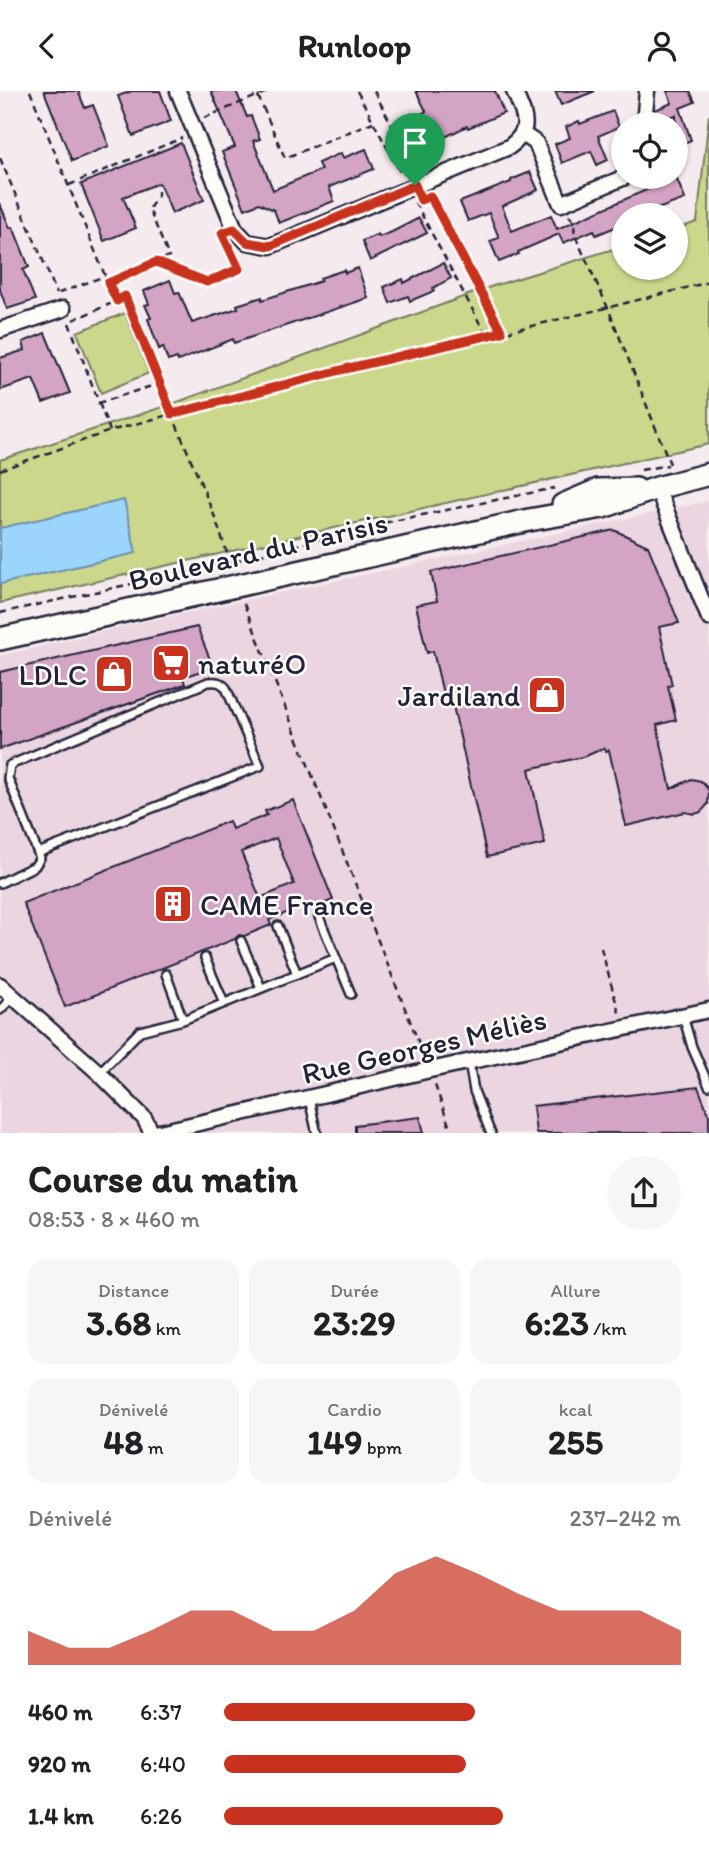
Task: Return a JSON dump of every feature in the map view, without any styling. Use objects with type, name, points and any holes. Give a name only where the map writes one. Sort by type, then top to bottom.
[{"type":"street","points":[[178,91],[234,229],[247,242],[270,246],[509,147],[523,134],[526,119],[514,91]]},
{"type":"street","points":[[644,112],[646,91]]},
{"type":"street","points":[[523,134],[536,143],[561,204],[611,183]]},
{"type":"street","points":[[0,330],[63,309]]},
{"type":"street","name":"Boulevard du Parisis","points":[[0,639],[529,520],[603,507],[709,474]]},
{"type":"street","points":[[657,488],[709,618]]},
{"type":"street","points":[[0,985],[100,1073],[144,1118],[152,1133]]},
{"type":"street","name":"Rue Georges Méliès","points":[[152,1133],[709,1010]]},
{"type":"lane","points":[[0,883],[35,866],[40,858],[38,853],[8,778],[10,765],[208,682],[217,681],[226,688],[260,766],[38,853]]},
{"type":"lane","points":[[319,917],[351,994]]},
{"type":"lane","points":[[278,926],[297,974]]},
{"type":"lane","points":[[241,941],[261,988]]},
{"type":"lane","points":[[205,958],[224,1003]]},
{"type":"lane","points":[[100,1073],[140,1031],[183,1020],[336,958]]},
{"type":"lane","points":[[166,974],[183,1020]]},
{"type":"lane","points":[[0,1010],[13,997]]},
{"type":"lane","points":[[683,1016],[692,1047],[709,1086]]},
{"type":"lane","points":[[470,1062],[474,1091],[491,1133]]},
{"type":"lane","points":[[309,1099],[317,1133]]},
{"type":"path","points":[[30,91],[108,283],[117,301],[125,296],[214,515],[237,586],[430,1070],[452,1133]]},
{"type":"path","points":[[69,185],[269,91]]},
{"type":"path","points":[[356,91],[401,174],[415,169],[374,91]]},
{"type":"path","points":[[258,96],[285,158],[373,123]]},
{"type":"path","points":[[408,171],[415,185]]},
{"type":"path","points":[[108,283],[169,257],[149,209],[158,195],[158,185]]},
{"type":"path","points":[[486,336],[415,202],[430,196],[502,332]]},
{"type":"path","points":[[564,202],[570,217],[576,223],[574,233],[608,308],[670,464],[633,472]]},
{"type":"path","points":[[156,262],[207,282],[239,269],[222,233],[234,229]]},
{"type":"path","points":[[0,470],[110,431],[172,414],[345,369],[709,282]]},
{"type":"path","points":[[99,403],[110,431]]},
{"type":"path","points":[[0,613],[230,562],[383,523],[556,488]]},
{"type":"path","points":[[600,948],[623,1029]]},
{"type":"shaded area","points":[[709,501],[709,1133],[0,1133],[0,656],[139,623]]},
{"type":"green space","points":[[709,115],[709,444],[0,603],[0,460],[175,403],[490,287],[611,250],[611,280],[688,280],[688,225],[697,222]]},
{"type":"green space","points":[[125,313],[149,373],[101,393],[77,332]]},
{"type":"water","points":[[124,500],[136,553],[0,584],[0,528]]},
{"type":"building","points":[[44,91],[78,91],[85,108],[93,105],[109,146],[72,161]]},
{"type":"building","points":[[132,91],[160,91],[171,121],[133,136],[118,96]]},
{"type":"building","points":[[211,91],[236,91],[247,117],[251,116],[260,139],[253,141],[273,190],[321,170],[318,163],[341,153],[343,158],[366,149],[374,169],[329,187],[334,201],[279,223],[274,210],[259,203],[245,209],[222,152],[235,147]]},
{"type":"building","points":[[416,91],[495,91],[504,113],[468,128],[467,126],[411,154],[397,128],[426,111]]},
{"type":"building","points":[[555,91],[595,91],[561,105]]},
{"type":"building","points":[[667,91],[690,91],[695,102],[680,108],[681,112],[655,112],[672,103]]},
{"type":"building","points":[[613,111],[611,130],[598,136],[608,160],[597,165],[591,151],[562,163],[555,144],[570,138],[566,127],[579,121],[580,124]]},
{"type":"building","points":[[181,143],[204,200],[172,213],[159,183],[123,197],[136,228],[104,241],[81,184]]},
{"type":"building","points":[[530,172],[538,190],[502,206],[512,231],[551,215],[557,229],[611,205],[611,229],[596,235],[594,230],[563,243],[559,234],[499,262],[490,241],[499,238],[489,213],[468,221],[460,202]]},
{"type":"building","points":[[649,189],[681,189],[685,199],[674,203],[616,203]]},
{"type":"building","points":[[0,204],[10,228],[13,227],[29,267],[23,270],[35,300],[7,309],[0,290]]},
{"type":"building","points":[[419,218],[427,233],[370,261],[362,241],[378,234],[379,237],[392,232]]},
{"type":"building","points":[[443,263],[451,278],[433,288],[434,291],[410,301],[408,296],[390,303],[384,287],[403,279],[404,283]]},
{"type":"building","points":[[358,268],[368,298],[234,343],[233,339],[178,361],[177,358],[168,361],[163,347],[159,349],[145,305],[149,304],[144,291],[170,280],[175,293],[179,292],[192,323],[238,308],[237,305],[262,297],[262,300],[321,281],[320,278],[344,270],[345,273]]},
{"type":"building","points":[[45,333],[70,393],[43,403],[33,379],[0,390],[0,358],[25,350],[23,342]]},
{"type":"building","name":"Jardiland","points":[[614,530],[648,546],[679,623],[659,627],[672,685],[668,686],[676,720],[657,725],[671,789],[691,779],[701,781],[709,790],[708,804],[695,814],[685,812],[626,826],[609,750],[604,748],[586,756],[529,769],[545,844],[487,857],[451,697],[444,698],[433,651],[427,653],[416,605],[437,601],[431,572]]},
{"type":"building","points":[[197,627],[213,667],[183,677],[185,684],[0,749],[0,672]]},
{"type":"building","name":"CAME France","points":[[293,800],[333,900],[305,911],[303,906],[269,920],[271,925],[244,936],[239,935],[235,939],[65,1007],[23,903],[229,821],[232,829],[267,815],[265,811]],"holes":[[[276,838],[294,884],[260,898],[241,852]]]},
{"type":"building","points":[[698,1087],[709,1115],[709,1133],[536,1133],[533,1106]]},
{"type":"building","points":[[420,1117],[424,1133],[355,1133],[355,1125]]},
{"type":"place","name":"naturéO","points":[[171,663]]},
{"type":"place","name":"LDLC","points":[[114,674]]},
{"type":"place","name":"Jardiland","points":[[547,695]]},
{"type":"place","name":"CAME France","points":[[173,904]]},
{"type":"route","points":[[415,185],[421,200],[430,196],[502,332],[172,414],[162,383],[125,296],[117,301],[108,283],[156,262],[207,282],[239,269],[222,233],[234,229],[247,242],[270,246],[415,185]]}]
